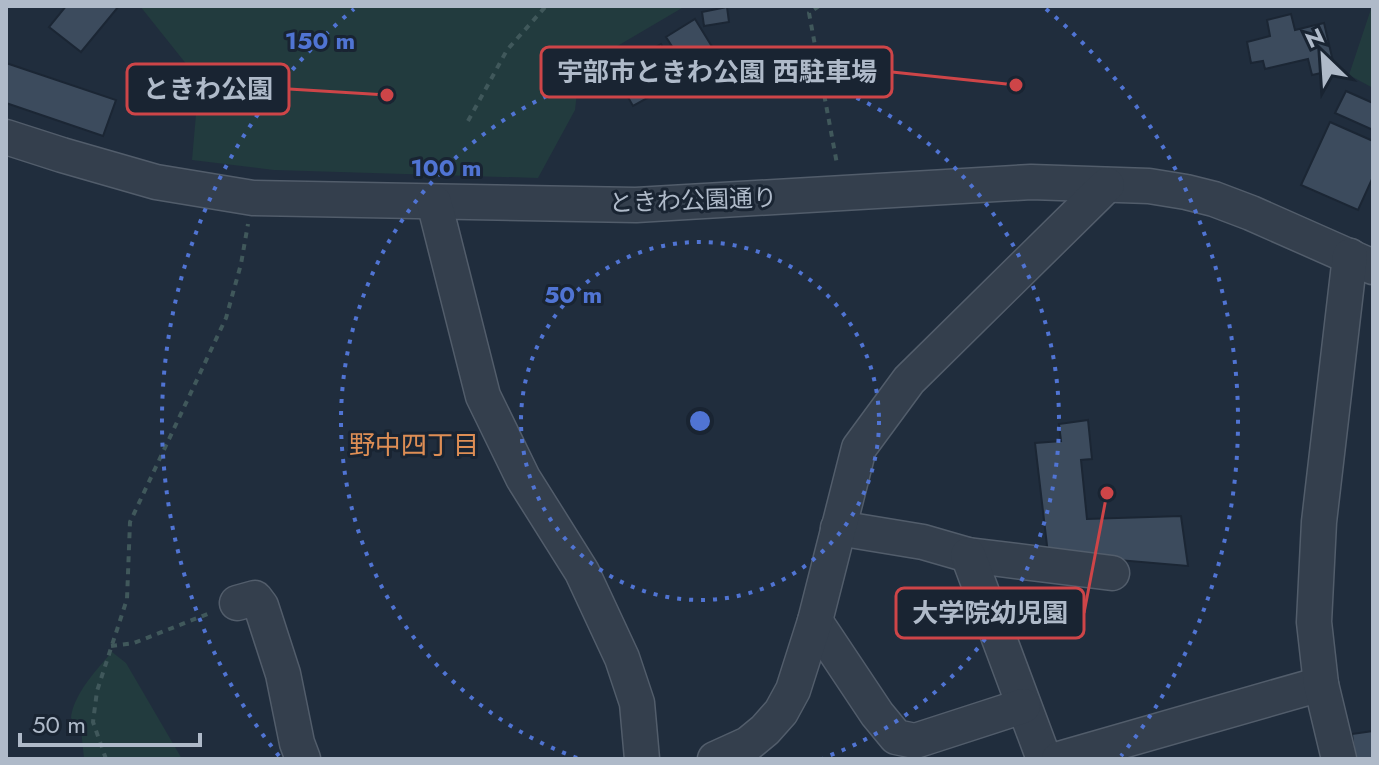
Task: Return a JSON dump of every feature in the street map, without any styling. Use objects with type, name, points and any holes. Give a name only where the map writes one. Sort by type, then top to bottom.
[{"type":"street","name":"ときわ公園通り","points":[[6,137],[156,182],[253,198],[636,205],[1031,182],[1149,186],[1214,199],[1362,262]]},
{"type":"street","points":[[715,759],[748,744],[765,730],[781,712],[793,690],[815,621],[859,448],[909,380],[1107,185]]},
{"type":"street","points":[[434,202],[483,396],[523,478],[582,572],[622,658],[637,703],[642,759]]},
{"type":"street","points":[[1339,759],[1321,684],[1314,622],[1319,522],[1362,262]]},
{"type":"street","points":[[838,528],[923,542],[968,555],[1112,573]]},
{"type":"street","points":[[968,555],[1044,759]]},
{"type":"street","points":[[237,603],[255,598],[261,606],[283,674],[303,759]]},
{"type":"street","points":[[815,621],[877,714],[896,737],[918,750],[1023,706]]},
{"type":"street","points":[[1059,759],[1321,684]]},
{"type":"path","points":[[468,121],[507,50],[546,6]]},
{"type":"path","points":[[819,6],[809,13],[839,174]]},
{"type":"path","points":[[106,759],[93,722],[97,691],[127,599],[130,522],[226,318],[241,264],[253,198]]},
{"type":"path","points":[[111,646],[134,643],[237,603]]},
{"type":"green space","points":[[140,6],[705,6],[682,8],[580,68],[575,110],[538,178],[274,170],[192,160],[199,80]]},
{"type":"green space","points":[[1373,6],[1373,88],[1349,75]]},
{"type":"green space","points":[[112,652],[126,663],[182,759],[84,759],[81,729],[71,718],[73,709],[87,683]]},
{"type":"building","points":[[66,6],[119,6],[81,52],[49,27]]},
{"type":"building","points":[[727,7],[729,22],[704,26],[702,12]]},
{"type":"building","points":[[1291,14],[1295,30],[1324,23],[1335,70],[1312,75],[1308,59],[1265,69],[1263,61],[1251,63],[1247,42],[1270,36],[1267,20]]},
{"type":"building","points":[[695,19],[722,63],[700,76],[689,58],[682,62],[666,37]]},
{"type":"building","points":[[661,44],[680,80],[633,106],[617,78],[643,64],[639,56]]},
{"type":"building","points":[[6,63],[116,100],[103,136],[6,103]]},
{"type":"building","points":[[1346,91],[1373,103],[1373,130],[1335,113]]},
{"type":"building","points":[[1330,122],[1373,141],[1373,177],[1358,210],[1301,185]]},
{"type":"building","points":[[1088,420],[1092,459],[1081,460],[1087,519],[1181,516],[1188,566],[1048,554],[1035,443],[1061,441],[1059,424]]},
{"type":"building","points":[[1373,731],[1373,759],[1355,759],[1352,734]]},
{"type":"place","name":"宇部市ときわ公園 西駐車場","points":[[1016,85]]},
{"type":"place","name":"ときわ公園","points":[[387,95]]},
{"type":"place","name":"大学院幼児園","points":[[1107,493]]},
{"type":"district","name":"野中四丁目","points":[[414,445]]}]
